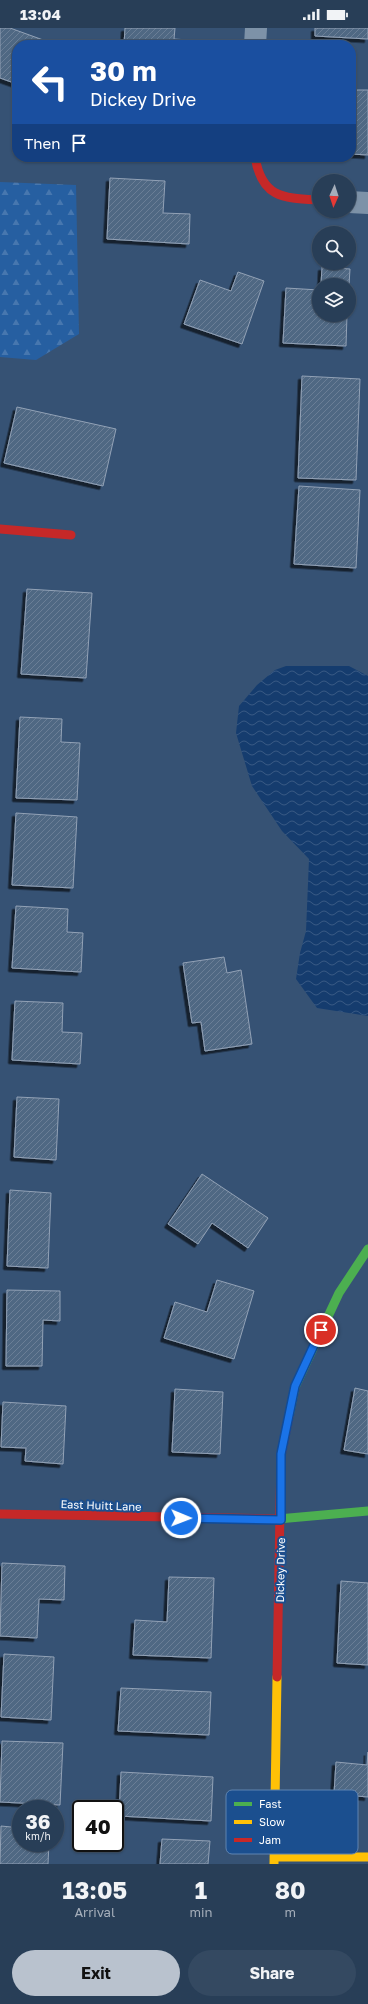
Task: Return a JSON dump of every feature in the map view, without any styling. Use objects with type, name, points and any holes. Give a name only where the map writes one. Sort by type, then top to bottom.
[{"type":"street","points":[[255,40],[256,28]]},
{"type":"street","points":[[256,162],[260,179],[269,190],[288,198],[312,200]]},
{"type":"street","points":[[356,202],[368,203]]},
{"type":"street","points":[[0,528],[71,535]]},
{"type":"street","name":"Dickey Drive","points":[[275,1790],[281,1454],[295,1386],[339,1293],[368,1249]]},
{"type":"street","name":"East Huitt Lane","points":[[0,1514],[281,1520],[368,1511]]},
{"type":"street","points":[[274,1860],[368,1857]]},
{"type":"green space","points":[[0,182],[76,185],[79,334],[36,360],[0,357]]},
{"type":"water","points":[[286,666],[349,666],[368,676],[368,1016],[317,1008],[296,979],[300,953],[306,931],[309,859],[282,831],[252,786],[236,733],[239,706],[257,685],[275,670]]},
{"type":"building","points":[[0,28],[10,28],[43,40],[12,40],[12,82],[0,78]]},
{"type":"building","points":[[125,28],[175,28],[174,39],[188,40],[124,40]]},
{"type":"building","points":[[315,28],[368,28],[368,39],[315,36]]},
{"type":"building","points":[[356,90],[368,90],[368,155],[356,154]]},
{"type":"building","points":[[110,178],[165,181],[163,213],[190,214],[189,244],[107,239]]},
{"type":"building","points":[[322,270],[350,270],[349,278],[321,278]]},
{"type":"building","points":[[238,272],[264,281],[242,344],[184,324],[200,280],[231,291]]},
{"type":"building","points":[[286,288],[312,290],[312,322],[347,322],[346,346],[283,343]]},
{"type":"building","points":[[302,376],[360,379],[356,480],[298,478]]},
{"type":"building","points":[[17,407],[116,429],[103,486],[4,463]]},
{"type":"building","points":[[299,486],[360,490],[356,568],[294,564]]},
{"type":"building","points":[[27,589],[92,593],[86,678],[21,674]]},
{"type":"building","points":[[20,717],[62,719],[61,742],[80,743],[77,800],[16,798]]},
{"type":"building","points":[[16,813],[77,817],[73,888],[12,885]]},
{"type":"building","points":[[16,906],[68,909],[67,932],[83,933],[81,972],[12,968]]},
{"type":"building","points":[[224,957],[227,973],[241,970],[252,1044],[205,1051],[201,1022],[192,1023],[183,963]]},
{"type":"building","points":[[15,1001],[63,1003],[62,1032],[82,1033],[80,1064],[12,1060]]},
{"type":"building","points":[[17,1097],[59,1099],[56,1160],[14,1157]]},
{"type":"building","points":[[202,1174],[268,1218],[248,1248],[212,1223],[198,1244],[168,1224]]},
{"type":"building","points":[[10,1190],[51,1193],[48,1268],[7,1266]]},
{"type":"building","points":[[217,1280],[254,1291],[234,1359],[164,1338],[175,1302],[207,1312]]},
{"type":"building","points":[[7,1290],[60,1291],[60,1321],[43,1320],[42,1366],[6,1366]]},
{"type":"building","points":[[355,1388],[368,1391],[368,1454],[344,1450]]},
{"type":"building","points":[[175,1389],[223,1392],[220,1454],[172,1452]]},
{"type":"building","points":[[3,1402],[66,1406],[63,1464],[25,1461],[26,1448],[1,1447]]},
{"type":"building","points":[[2,1563],[65,1566],[64,1600],[39,1599],[37,1638],[0,1636]]},
{"type":"building","points":[[169,1577],[214,1578],[211,1658],[133,1655],[135,1620],[167,1622]]},
{"type":"building","points":[[341,1581],[368,1583],[368,1665],[337,1663]]},
{"type":"building","points":[[4,1654],[54,1657],[51,1720],[1,1717]]},
{"type":"building","points":[[121,1688],[211,1692],[209,1735],[118,1731]]},
{"type":"building","points":[[2,1741],[63,1743],[60,1800],[12,1800],[12,1803],[0,1802]]},
{"type":"building","points":[[368,1752],[368,1797],[358,1796],[358,1790],[334,1790],[336,1762],[367,1765]]},
{"type":"building","points":[[121,1772],[213,1777],[211,1821],[124,1816],[124,1800],[120,1800]]},
{"type":"building","points":[[1,1826],[12,1827],[12,1852],[49,1852],[48,1864],[0,1864]]},
{"type":"building","points":[[162,1839],[210,1841],[208,1864],[160,1864]]},
{"type":"traffic: fast","points":[[289,1416],[295,1387],[339,1293],[368,1249]]},
{"type":"traffic: fast","points":[[278,1519],[368,1511]]},
{"type":"traffic: slow","points":[[275,1790],[277,1677]]},
{"type":"traffic: slow","points":[[274,1854],[274,1864]]},
{"type":"traffic: slow","points":[[274,1857],[368,1857]]},
{"type":"traffic: jam","points":[[256,162],[258,171],[263,181],[276,193],[295,198],[312,199]]},
{"type":"traffic: jam","points":[[0,529],[71,535]]},
{"type":"traffic: jam","points":[[277,1677],[281,1455],[289,1416]]},
{"type":"traffic: jam","points":[[0,1514],[278,1519]]},
{"type":"route","points":[[181,1518],[281,1520],[281,1454],[295,1386],[321,1330]]}]
